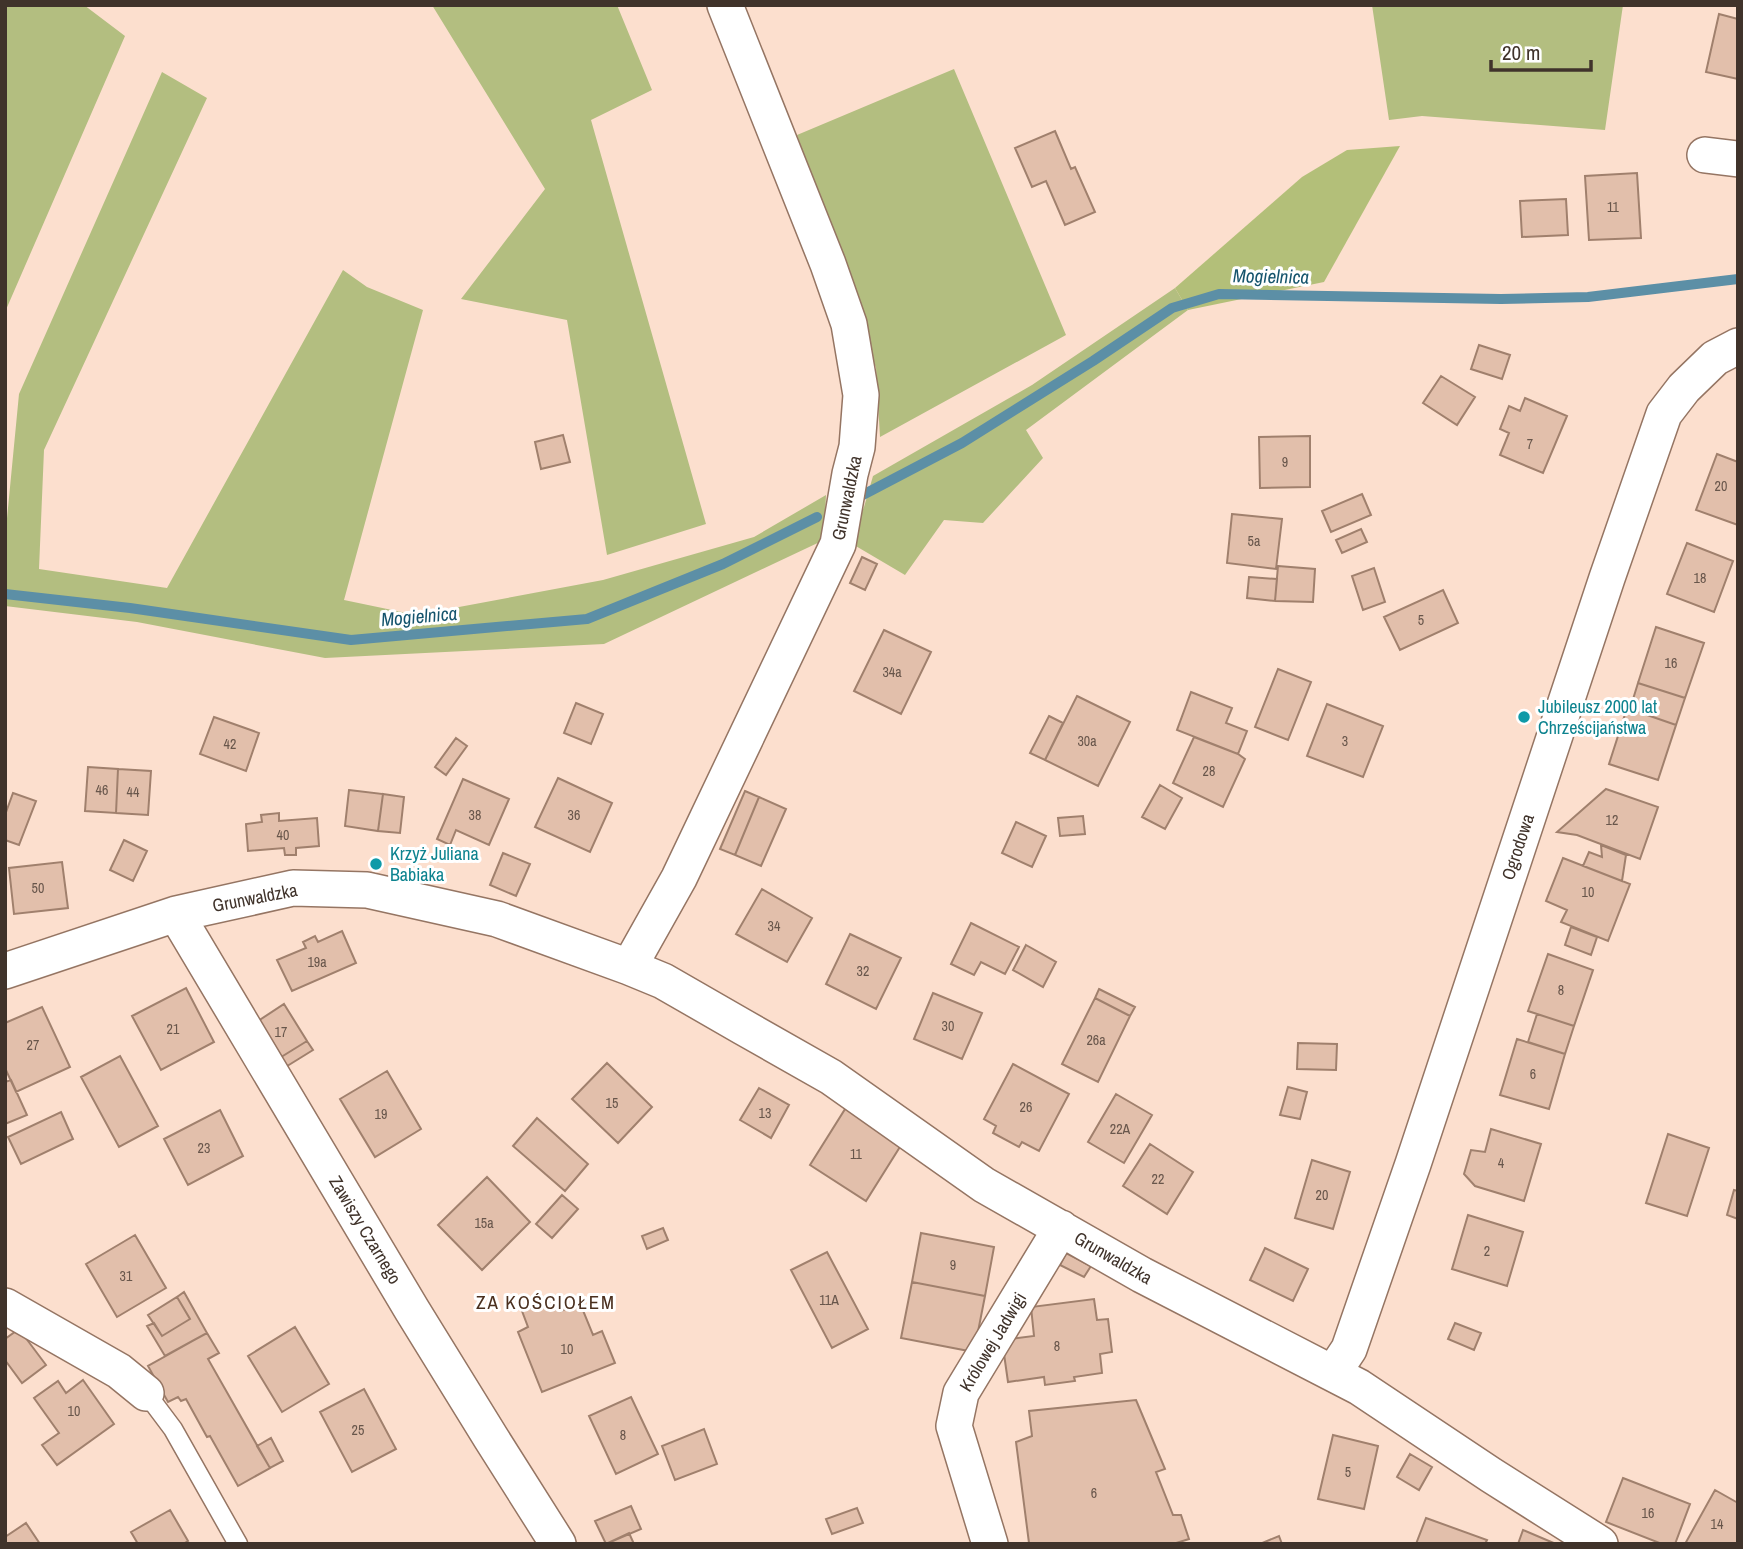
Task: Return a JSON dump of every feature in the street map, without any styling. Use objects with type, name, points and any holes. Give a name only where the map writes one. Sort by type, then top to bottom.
[{"type":"street","name":"Grunwaldzka","points":[[629,967],[679,878],[838,544],[857,447],[861,395],[849,324],[828,264],[725,5]]},
{"type":"street","name":"Ogrodowa","points":[[1333,1373],[1349,1349],[1606,578],[1664,414],[1684,388],[1715,358],[1738,346]]},
{"type":"street","name":"Grunwaldzka","points":[[5,971],[176,914],[293,888],[367,890],[497,919],[663,981],[831,1077],[984,1185],[1142,1275],[1359,1387],[1600,1544]]},
{"type":"street","name":"Zawiszy Czarnego","points":[[176,914],[426,1333],[558,1544]]},
{"type":"street","name":"Królowej Jadwigi","points":[[990,1544],[954,1426],[961,1393],[1062,1228]]},
{"type":"street","points":[[5,1306],[119,1371],[146,1393]]},
{"type":"lane","points":[[146,1393],[173,1429],[238,1544]]},
{"type":"green space","points":[[5,5],[84,5],[125,36],[5,312]]},
{"type":"green space","points":[[432,5],[617,5],[652,90],[591,120],[706,524],[607,555],[567,320],[461,299],[545,189]]},
{"type":"green space","points":[[1372,5],[1623,5],[1605,130],[1422,116],[1389,120]]},
{"type":"green space","points":[[954,69],[1066,335],[880,437],[876,368],[797,135]]},
{"type":"green space","points":[[162,72],[207,98],[44,450],[39,569],[167,588],[343,270],[367,287],[423,310],[344,600],[416,615],[603,580],[754,537],[826,495],[824,540],[604,644],[325,658],[137,622],[5,606],[5,539],[19,394]]},
{"type":"green space","points":[[1400,146],[1324,282],[1188,310],[1175,288],[1302,177],[1347,150]]},
{"type":"green space","points":[[1175,288],[1188,310],[1026,430],[1043,458],[983,523],[944,520],[905,575],[849,542],[864,507],[873,476],[1032,385]]},
{"type":"building","points":[[1719,14],[1738,19],[1738,79],[1706,72]]},
{"type":"building","points":[[1055,131],[1071,169],[1075,167],[1095,212],[1065,225],[1046,181],[1032,187],[1015,148]]},
{"type":"building","points":[[1637,173],[1641,238],[1589,240],[1585,176]]},
{"type":"building","points":[[1566,199],[1568,235],[1522,237],[1520,201]]},
{"type":"building","points":[[1479,345],[1510,355],[1502,379],[1471,369]]},
{"type":"building","points":[[1441,376],[1475,397],[1457,425],[1423,403]]},
{"type":"building","points":[[1525,398],[1567,416],[1543,473],[1500,455],[1509,433],[1500,429],[1509,406],[1520,411]]},
{"type":"building","points":[[563,435],[570,462],[541,469],[535,442]]},
{"type":"building","points":[[1310,436],[1310,487],[1260,488],[1259,437]]},
{"type":"building","points":[[1717,454],[1738,462],[1738,525],[1696,510]]},
{"type":"building","points":[[1362,494],[1371,515],[1331,532],[1322,511]]},
{"type":"building","points":[[1232,514],[1282,519],[1276,569],[1227,563]]},
{"type":"building","points":[[1361,529],[1367,542],[1342,553],[1336,540]]},
{"type":"building","points":[[1687,543],[1733,561],[1714,612],[1667,594]]},
{"type":"building","points":[[862,557],[877,564],[865,590],[850,583]]},
{"type":"building","points":[[1278,566],[1315,569],[1313,602],[1275,601]]},
{"type":"building","points":[[1374,568],[1385,602],[1363,610],[1352,576]]},
{"type":"building","points":[[1249,577],[1277,579],[1275,601],[1247,598]]},
{"type":"building","points":[[1443,590],[1458,623],[1400,650],[1384,617]]},
{"type":"building","points":[[1656,627],[1704,643],[1685,698],[1638,683]]},
{"type":"building","points":[[884,630],[931,652],[901,714],[854,691]]},
{"type":"building","points":[[1278,669],[1311,682],[1288,740],[1255,727]]},
{"type":"building","points":[[1638,683],[1685,698],[1676,725],[1630,709]]},
{"type":"building","points":[[1191,692],[1232,708],[1226,723],[1247,731],[1238,754],[1177,730]]},
{"type":"building","points":[[1077,696],[1130,722],[1098,786],[1045,760]]},
{"type":"building","points":[[576,703],[603,714],[591,744],[564,733]]},
{"type":"building","points":[[1327,704],[1383,726],[1363,777],[1307,756]]},
{"type":"building","points":[[1627,708],[1676,725],[1658,780],[1609,764]]},
{"type":"building","points":[[1049,716],[1063,723],[1045,760],[1030,753]]},
{"type":"building","points":[[214,717],[259,733],[246,771],[200,754]]},
{"type":"building","points":[[1194,737],[1245,759],[1223,807],[1173,783]]},
{"type":"building","points":[[456,738],[467,746],[446,775],[435,767]]},
{"type":"building","points":[[88,767],[118,769],[116,813],[85,811]]},
{"type":"building","points":[[118,769],[151,771],[148,815],[116,813]]},
{"type":"building","points":[[558,778],[612,803],[590,852],[535,827]]},
{"type":"building","points":[[463,779],[509,799],[489,845],[456,830],[450,845],[437,839]]},
{"type":"building","points":[[1160,785],[1182,798],[1165,829],[1142,817]]},
{"type":"building","points":[[1606,789],[1658,807],[1640,859],[1577,835],[1557,832]]},
{"type":"building","points":[[349,790],[383,794],[378,831],[345,826]]},
{"type":"building","points":[[745,791],[759,797],[735,855],[720,849]]},
{"type":"building","points":[[13,793],[36,801],[19,845],[5,840],[5,815]]},
{"type":"building","points":[[383,794],[404,797],[400,833],[378,831]]},
{"type":"building","points":[[759,797],[786,809],[761,866],[735,855]]},
{"type":"building","points":[[279,813],[279,821],[317,818],[319,846],[296,848],[296,855],[285,855],[284,848],[248,851],[246,824],[262,822],[261,815]]},
{"type":"building","points":[[1083,816],[1085,834],[1060,836],[1058,818]]},
{"type":"building","points":[[1016,822],[1046,836],[1032,867],[1002,853]]},
{"type":"building","points":[[124,840],[147,851],[133,881],[110,870]]},
{"type":"building","points":[[1601,845],[1626,855],[1622,881],[1583,866],[1589,852],[1602,857]]},
{"type":"building","points":[[503,853],[530,864],[516,896],[490,885]]},
{"type":"building","points":[[1563,858],[1630,884],[1608,941],[1561,922],[1567,910],[1546,901]]},
{"type":"building","points":[[62,862],[68,908],[14,914],[9,868]]},
{"type":"building","points":[[762,889],[812,918],[787,962],[736,934]]},
{"type":"building","points":[[971,923],[1019,947],[1005,974],[981,962],[974,975],[951,964]]},
{"type":"building","points":[[1571,927],[1597,937],[1591,955],[1565,945]]},
{"type":"building","points":[[342,931],[356,963],[292,991],[277,960],[306,948],[303,942],[315,936],[318,942]]},
{"type":"building","points":[[850,934],[901,958],[876,1009],[826,984]]},
{"type":"building","points":[[1026,945],[1056,962],[1043,987],[1013,970]]},
{"type":"building","points":[[1548,954],[1593,970],[1574,1026],[1528,1011]]},
{"type":"building","points":[[186,988],[214,1042],[161,1070],[132,1016]]},
{"type":"building","points":[[1099,989],[1135,1007],[1130,1016],[1095,998]]},
{"type":"building","points":[[933,993],[982,1013],[962,1059],[914,1039]]},
{"type":"building","points":[[1095,998],[1130,1016],[1098,1082],[1062,1064]]},
{"type":"building","points":[[284,1004],[307,1041],[278,1059],[255,1023]]},
{"type":"building","points":[[42,1007],[70,1067],[16,1092],[5,1068],[5,1023]]},
{"type":"building","points":[[1537,1014],[1574,1026],[1565,1054],[1528,1042]]},
{"type":"building","points":[[1517,1039],[1565,1054],[1549,1109],[1500,1095]]},
{"type":"building","points":[[307,1041],[313,1050],[284,1068],[278,1059]]},
{"type":"building","points":[[1298,1043],[1337,1044],[1336,1070],[1297,1069]]},
{"type":"building","points":[[120,1056],[158,1126],[119,1147],[81,1077]]},
{"type":"building","points":[[607,1063],[652,1107],[618,1143],[572,1099]]},
{"type":"building","points":[[1013,1064],[1069,1094],[1039,1151],[1022,1142],[1019,1147],[993,1133],[996,1126],[984,1119]]},
{"type":"building","points":[[387,1071],[421,1129],[375,1157],[340,1099]]},
{"type":"building","points":[[11,1080],[27,1115],[5,1124],[5,1082]]},
{"type":"building","points":[[1288,1087],[1307,1092],[1300,1119],[1280,1115]]},
{"type":"building","points":[[759,1088],[789,1105],[771,1138],[740,1120]]},
{"type":"building","points":[[1116,1094],[1152,1115],[1124,1163],[1088,1142]]},
{"type":"building","points":[[847,1106],[903,1142],[866,1201],[810,1165]]},
{"type":"building","points":[[220,1110],[243,1156],[188,1185],[164,1139]]},
{"type":"building","points":[[61,1112],[73,1139],[21,1164],[8,1137]]},
{"type":"building","points":[[537,1118],[588,1164],[565,1191],[513,1146]]},
{"type":"building","points":[[1491,1129],[1541,1144],[1524,1201],[1475,1186],[1464,1174],[1471,1150],[1485,1152]]},
{"type":"building","points":[[1668,1134],[1709,1148],[1687,1216],[1646,1203]]},
{"type":"building","points":[[1150,1144],[1193,1172],[1167,1214],[1123,1186]]},
{"type":"building","points":[[1312,1160],[1350,1172],[1333,1229],[1295,1218]]},
{"type":"building","points":[[487,1177],[530,1222],[482,1270],[438,1225]]},
{"type":"building","points":[[1734,1190],[1738,1191],[1738,1219],[1727,1215]]},
{"type":"building","points":[[562,1195],[578,1209],[552,1238],[536,1224]]},
{"type":"building","points":[[1468,1215],[1523,1232],[1507,1286],[1452,1269]]},
{"type":"building","points":[[663,1228],[668,1240],[647,1249],[642,1236]]},
{"type":"building","points":[[921,1233],[994,1247],[985,1296],[912,1282]]},
{"type":"building","points":[[135,1235],[166,1288],[117,1317],[86,1264]]},
{"type":"building","points":[[1265,1248],[1308,1269],[1293,1301],[1250,1280]]},
{"type":"building","points":[[827,1252],[868,1329],[832,1348],[791,1270]]},
{"type":"building","points":[[1066,1253],[1091,1266],[1084,1277],[1060,1265]]},
{"type":"building","points":[[912,1282],[985,1296],[974,1352],[901,1338]]},
{"type":"building","points":[[184,1292],[207,1333],[165,1356],[147,1326],[154,1323],[162,1336],[190,1319],[177,1297]]},
{"type":"building","points":[[177,1297],[190,1319],[162,1336],[148,1315]]},
{"type":"building","points":[[555,1297],[561,1311],[580,1303],[593,1335],[602,1331],[615,1363],[542,1392],[518,1332],[528,1327],[522,1311]]},
{"type":"building","points":[[1094,1299],[1097,1320],[1108,1319],[1112,1352],[1100,1354],[1102,1373],[1074,1377],[1075,1381],[1045,1385],[1044,1377],[1008,1382],[1002,1340],[1034,1336],[1031,1307]]},
{"type":"building","points":[[1455,1323],[1481,1333],[1474,1350],[1448,1339]]},
{"type":"building","points":[[295,1327],[329,1384],[282,1412],[248,1356]]},
{"type":"building","points":[[19,1329],[46,1365],[22,1383],[5,1360],[5,1339]]},
{"type":"building","points":[[207,1333],[219,1353],[208,1359],[270,1468],[238,1486],[186,1399],[181,1401],[178,1397],[168,1402],[148,1366]]},
{"type":"building","points":[[83,1380],[114,1424],[57,1465],[42,1445],[59,1433],[34,1398],[58,1381],[66,1393]]},
{"type":"building","points":[[364,1389],[396,1449],[352,1472],[320,1412]]},
{"type":"building","points":[[631,1397],[658,1454],[616,1474],[589,1416]]},
{"type":"building","points":[[1136,1400],[1165,1469],[1156,1472],[1173,1515],[1181,1515],[1189,1539],[1173,1544],[1029,1543],[1016,1442],[1032,1436],[1029,1411]]},
{"type":"building","points":[[704,1429],[717,1464],[675,1480],[662,1446]]},
{"type":"building","points":[[1333,1435],[1378,1446],[1364,1509],[1318,1499]]},
{"type":"building","points":[[271,1438],[283,1461],[270,1468],[257,1446]]},
{"type":"building","points":[[1410,1454],[1432,1467],[1419,1490],[1397,1477]]},
{"type":"building","points":[[1623,1478],[1690,1504],[1675,1544],[1662,1544],[1606,1522]]},
{"type":"building","points":[[1715,1490],[1738,1503],[1738,1544],[1685,1544]]},
{"type":"building","points":[[631,1506],[641,1529],[606,1544],[595,1521]]},
{"type":"building","points":[[857,1508],[863,1523],[832,1534],[826,1519]]},
{"type":"building","points":[[170,1510],[188,1541],[183,1544],[138,1544],[131,1532]]},
{"type":"building","points":[[1426,1518],[1487,1540],[1485,1544],[1416,1544]]},
{"type":"building","points":[[26,1523],[40,1544],[5,1544],[5,1537]]},
{"type":"building","points":[[1523,1530],[1556,1544],[1518,1544]]},
{"type":"building","points":[[629,1533],[634,1544],[606,1544]]},
{"type":"building","points":[[1279,1536],[1282,1544],[1260,1544]]},
{"type":"waterway","name":"Mogielnica","points":[[857,498],[962,443],[1172,308],[1219,294],[1501,299],[1588,297],[1738,279]]},
{"type":"waterway","name":"Mogielnica","points":[[5,594],[130,608],[351,640],[587,619],[723,564],[817,517]]},
{"type":"place","name":"Jubileusz 2000 lat Chrześcijaństwa","points":[[1524,717]]},
{"type":"place","name":"Krzyż Juliana Babiaka","points":[[376,864]]},
{"type":"district","name":"ZA KOŚCIOŁEM","points":[[546,1302]]}]
